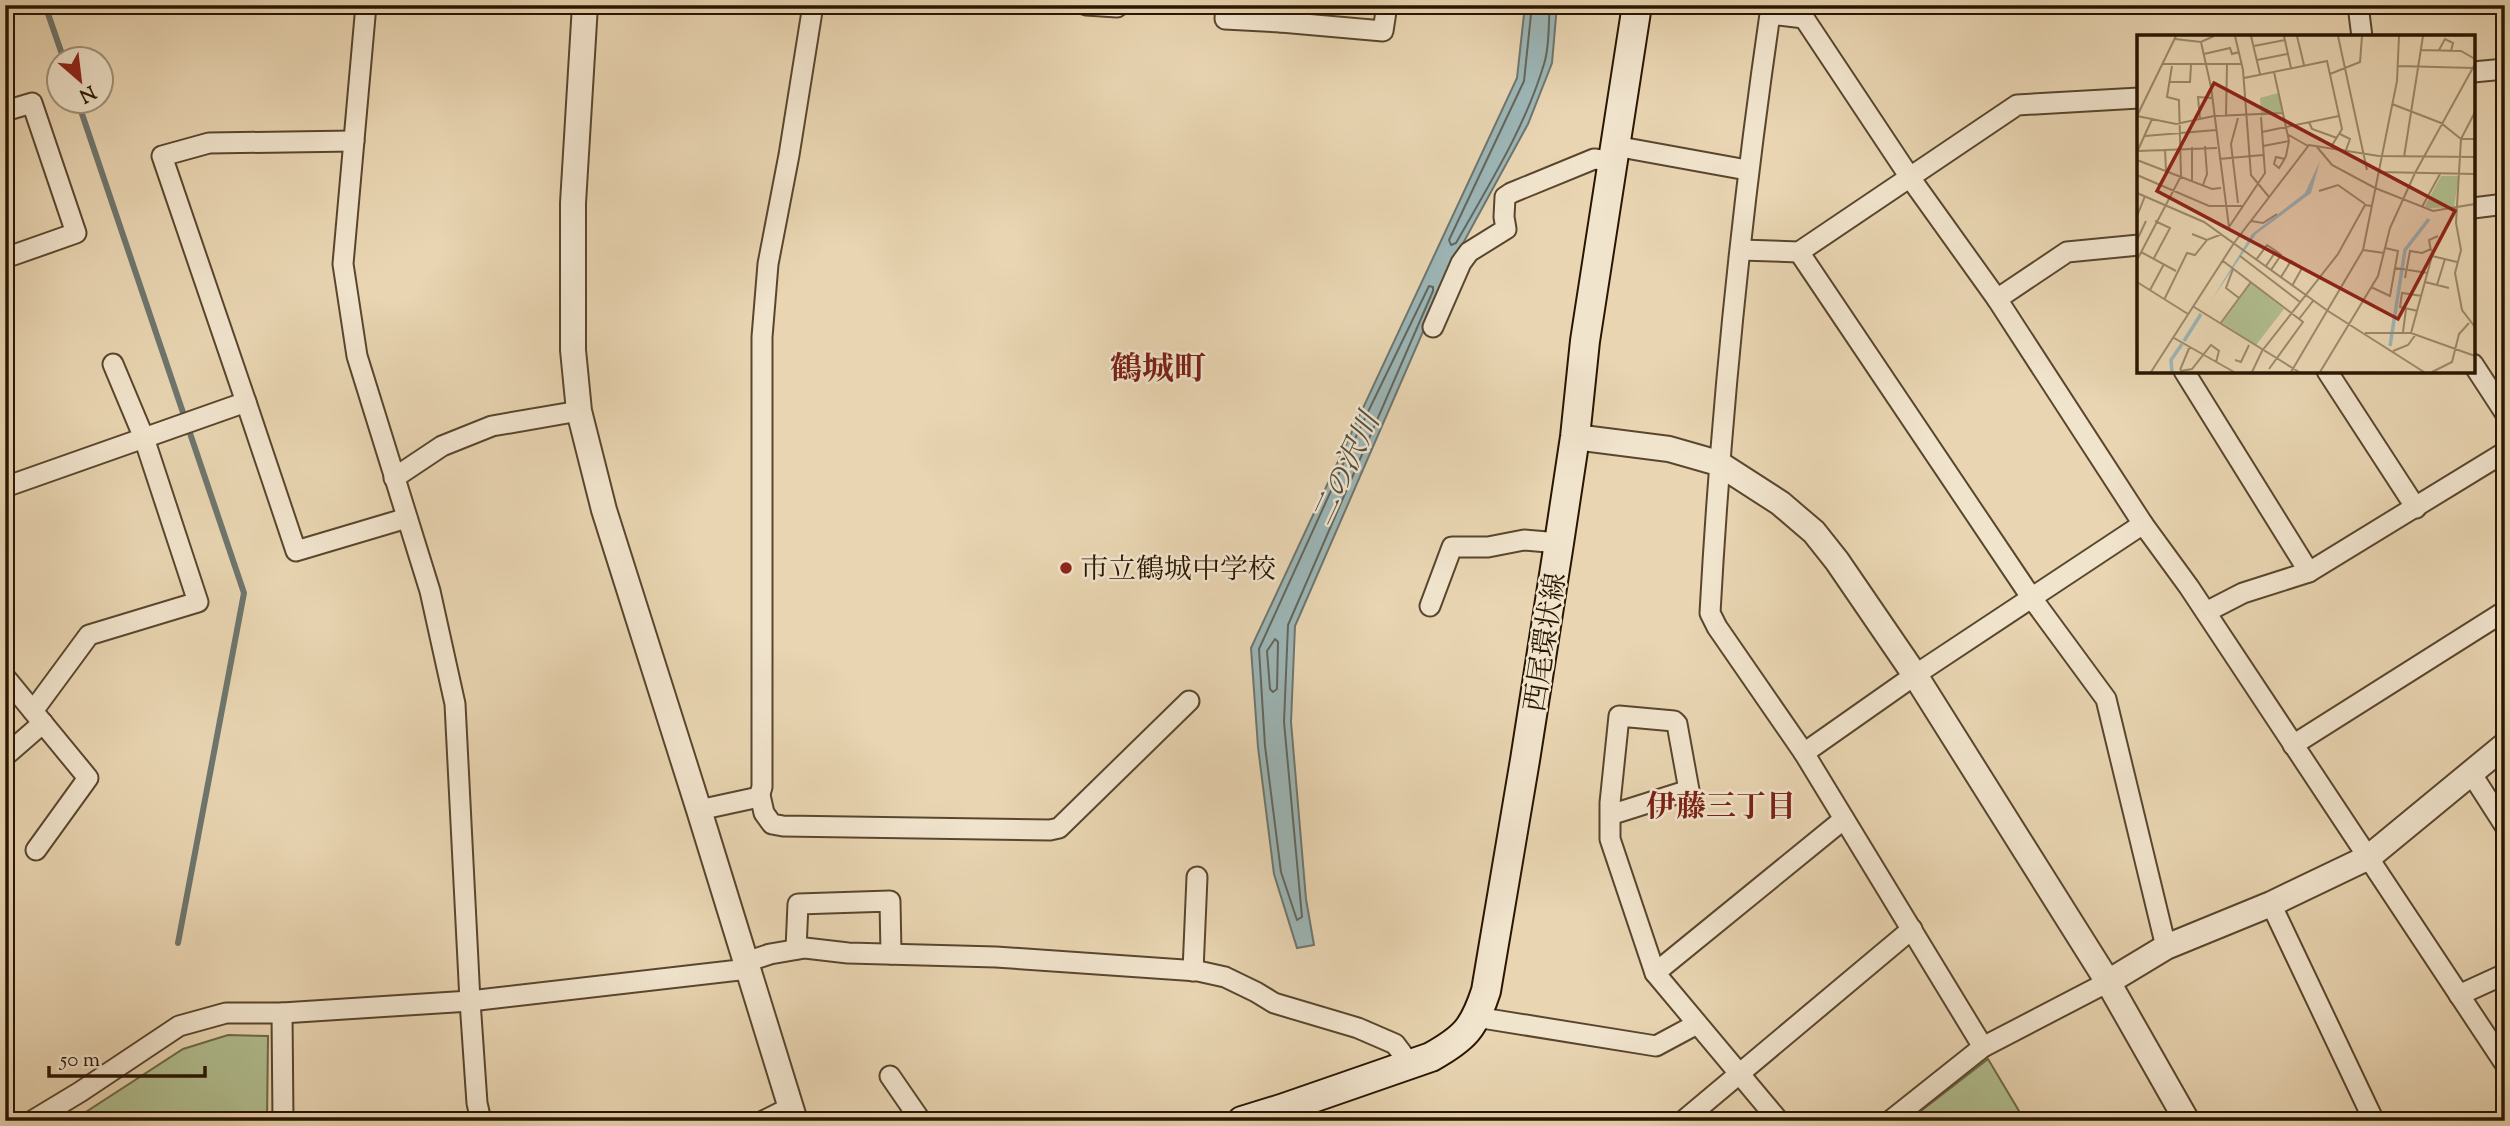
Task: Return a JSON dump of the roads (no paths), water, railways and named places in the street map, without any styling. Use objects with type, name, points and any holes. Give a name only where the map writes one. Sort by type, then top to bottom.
[{"type":"main road","name":"西尾環状線","points":[[1241,1121],[1281,1115],[1431,1057],[1451,1046],[1471,1028],[1476,1017],[1488,977],[1525,760],[1575,437],[1585,341],[1637,5]]},
{"type":"street","points":[[366,5],[343,264],[357,356],[430,591],[455,704],[470,1001],[477,1103],[481,1121]]},
{"type":"street","points":[[585,5],[573,203],[573,350],[579,411],[604,510],[793,1114],[763,1121]]},
{"type":"street","points":[[813,5],[768,264],[762,337],[760,796],[764,813],[772,824],[783,826],[1059,828],[1189,701]]},
{"type":"street","points":[[1086,5],[1117,5]]},
{"type":"street","points":[[1226,5],[1225,19],[1282,14],[1383,31],[1387,5]]},
{"type":"street","points":[[2358,5],[2362,35]]},
{"type":"street","points":[[1983,1047],[1804,753],[1710,613],[1718,463],[1747,170],[1770,14],[1804,18],[1911,179],[1997,299],[2143,524],[2206,612],[2505,1065]]},
{"type":"street","points":[[2475,72],[2505,69]]},
{"type":"street","points":[[1741,250],[1799,252],[2017,105],[2137,98]]},
{"type":"street","points":[[5,111],[32,103],[76,233],[5,258]]},
{"type":"street","points":[[354,141],[209,143],[162,156],[296,551],[407,518]]},
{"type":"street","points":[[1433,327],[1461,263],[1469,252],[1506,229],[1505,197],[1511,192],[1594,159],[1614,154],[1747,170]]},
{"type":"street","points":[[2475,208],[2505,204]]},
{"type":"street","points":[[1997,299],[2067,252],[2137,245]]},
{"type":"street","points":[[1799,252],[2031,597],[2106,699],[2166,947]]},
{"type":"street","points":[[5,756],[38,717],[89,635],[198,602],[144,438],[113,364]]},
{"type":"street","points":[[2475,367],[2505,413]]},
{"type":"street","points":[[2185,373],[2309,572]]},
{"type":"street","points":[[2328,373],[2416,508]]},
{"type":"street","points":[[5,487],[246,402]]},
{"type":"street","points":[[394,478],[442,446],[492,426],[579,411]]},
{"type":"street","points":[[1575,437],[1669,449],[1718,463],[1780,503],[1814,532],[1838,561],[1915,675],[2108,982],[2187,1121]]},
{"type":"street","points":[[2206,612],[2243,593],[2309,572],[2505,452]]},
{"type":"street","points":[[1804,753],[1915,675],[2143,524]]},
{"type":"street","points":[[1430,606],[1452,547],[1488,547],[1524,540],[1559,543]]},
{"type":"street","points":[[2293,745],[2505,611]]},
{"type":"street","points":[[5,677],[88,778],[36,850]]},
{"type":"street","points":[[1610,815],[1689,790],[1677,724],[1674,721],[1619,716],[1610,815],[1610,839],[1655,973],[1779,1121]]},
{"type":"street","points":[[1890,1121],[1983,1047],[2108,982],[2166,947],[2271,904],[2369,857],[2505,745]]},
{"type":"street","points":[[2471,774],[2505,826]]},
{"type":"street","points":[[699,810],[760,796]]},
{"type":"street","points":[[1655,973],[1844,819]]},
{"type":"street","points":[[1193,971],[1196,877]]},
{"type":"street","points":[[796,949],[798,904],[890,901],[891,954]]},
{"type":"street","points":[[2271,904],[2367,1118]]},
{"type":"street","points":[[1683,1121],[1912,929]]},
{"type":"street","points":[[32,1121],[179,1026],[226,1013],[282,1013],[470,1001],[747,966],[771,954],[805,948],[848,953],[996,957],[1193,971],[1225,977],[1274,1003],[1358,1028],[1395,1044],[1410,1064]]},
{"type":"street","points":[[2459,995],[2505,974]]},
{"type":"street","points":[[282,1013],[283,1121]]},
{"type":"street","points":[[1476,1017],[1656,1046],[1697,1024]]},
{"type":"street","points":[[890,1076],[921,1121]]},
{"type":"water","name":"二の沢川","points":[[1525,5],[1557,5],[1552,63],[1528,124],[1455,258],[1295,626],[1291,722],[1306,899],[1314,945],[1297,948],[1274,874],[1258,747],[1251,648],[1517,78]]},
{"type":"waterway","points":[[45,5],[59,46]]},
{"type":"waterway","points":[[83,116],[244,593],[178,943]]},
{"type":"place","name":"市立鶴城中学校","points":[[1066,568]]},
{"type":"district","name":"鶴城町","points":[[1158,368]]},
{"type":"district","name":"伊藤三丁目","points":[[1721,806]]}]
